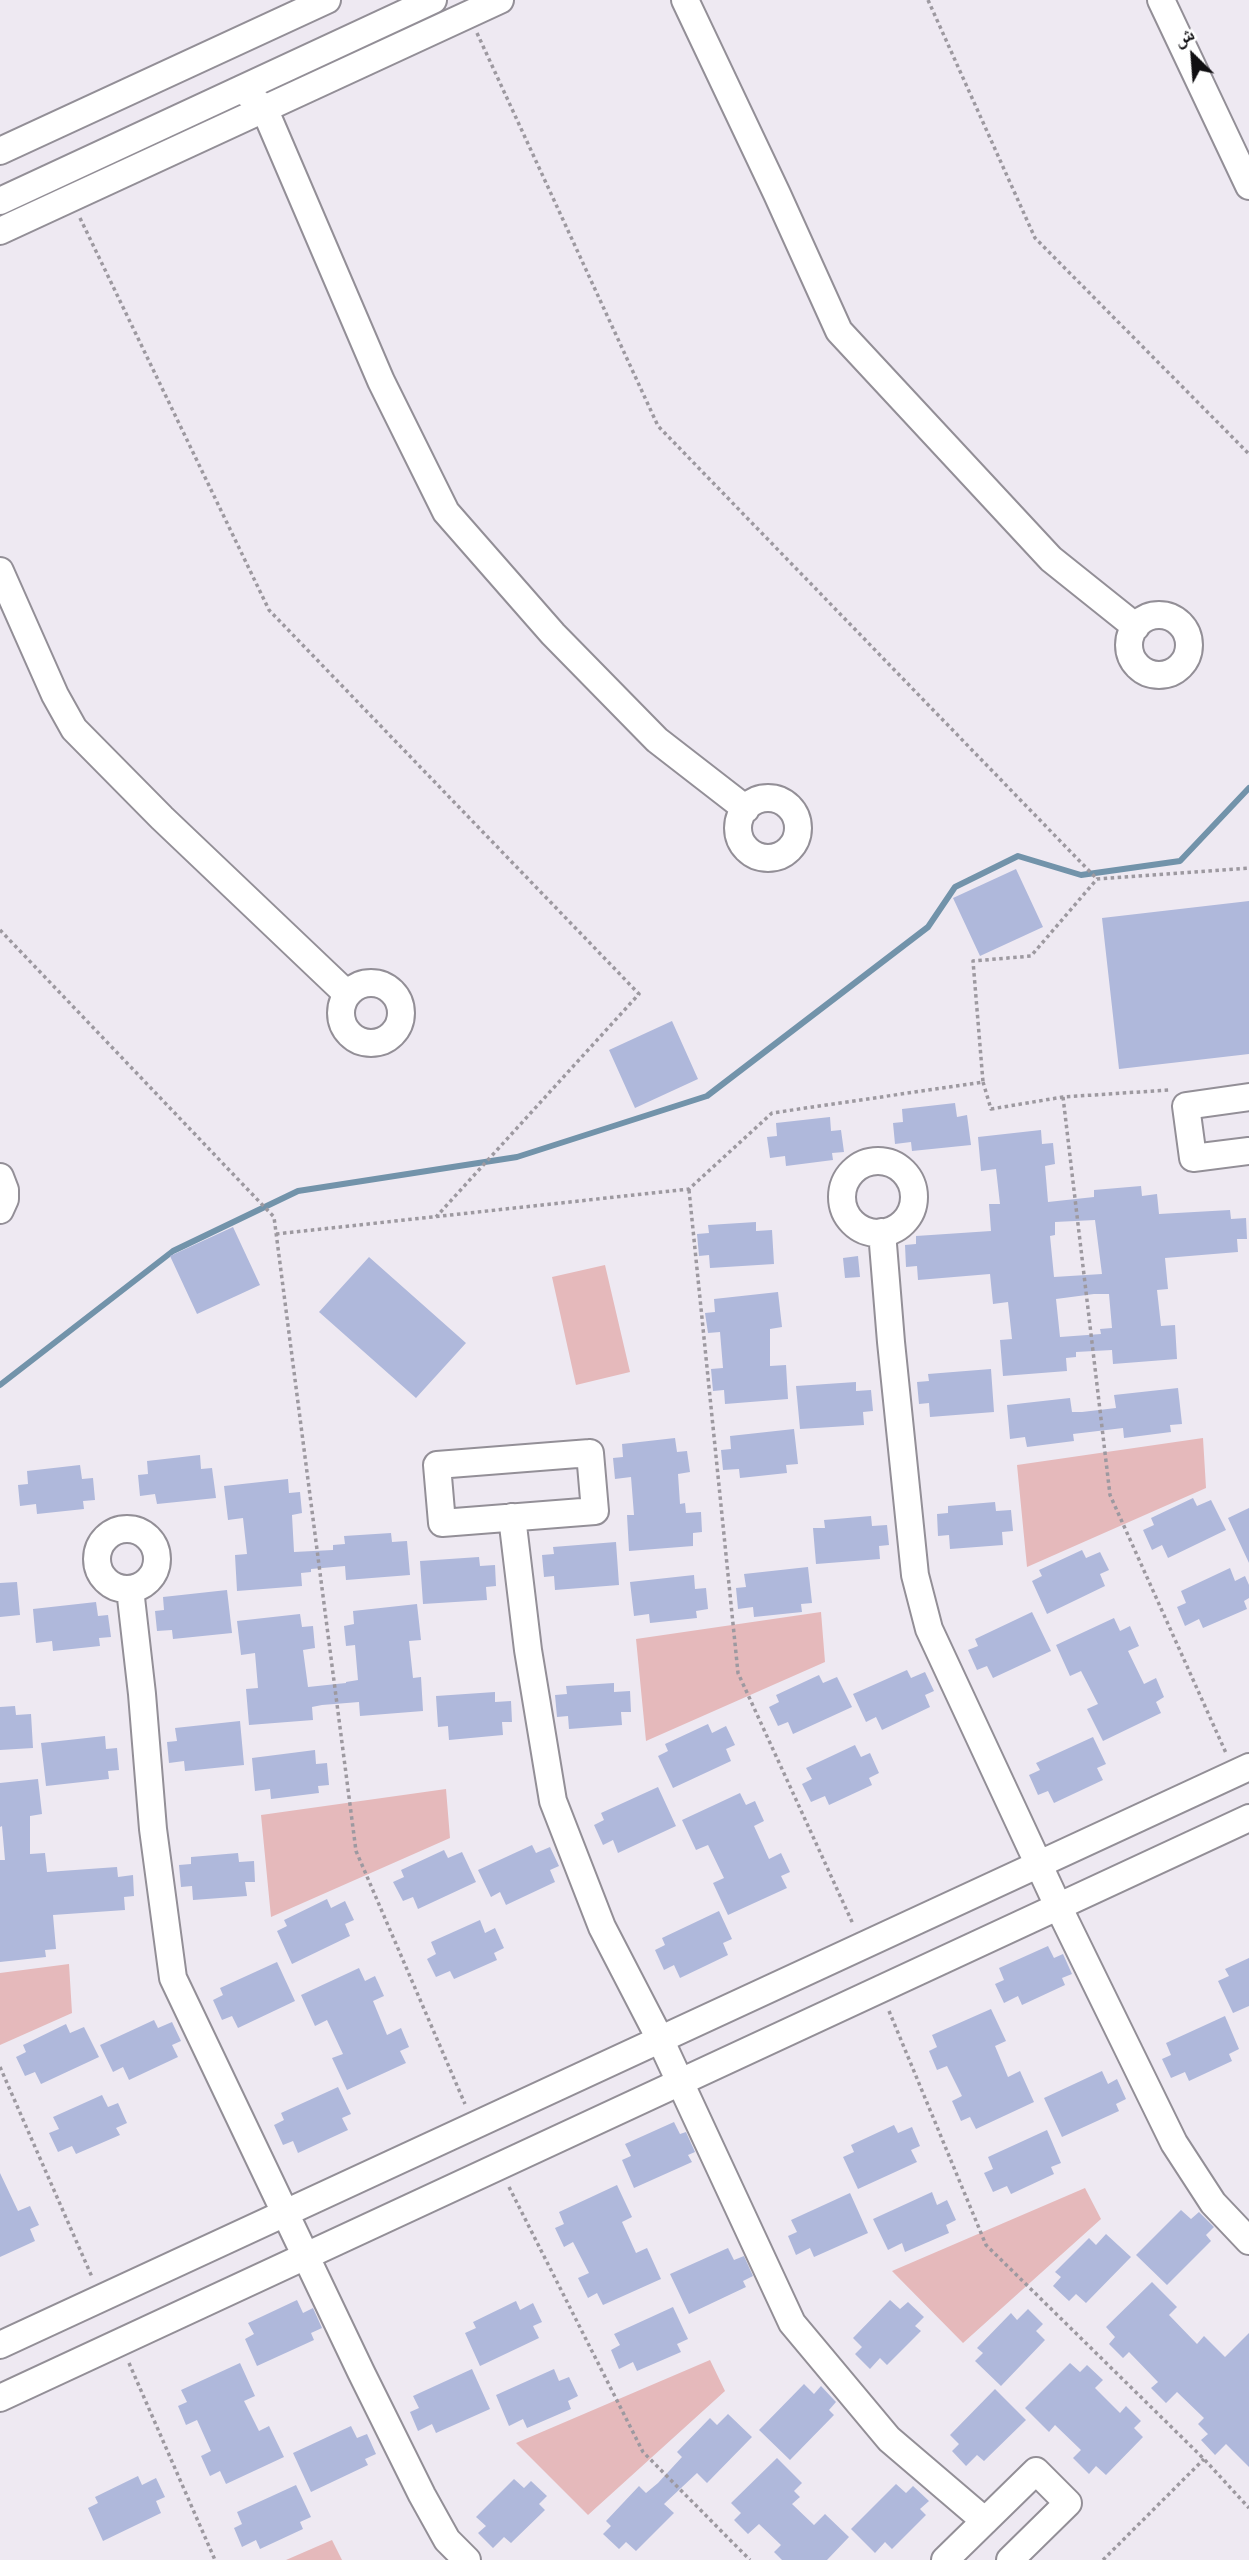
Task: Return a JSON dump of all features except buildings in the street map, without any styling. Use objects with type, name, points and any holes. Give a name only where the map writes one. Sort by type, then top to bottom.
[{"type":"street","points":[[0,151],[327,0]]},
{"type":"street","points":[[0,201],[433,0]]},
{"type":"street","points":[[0,231],[500,0]]},
{"type":"street","points":[[685,0],[839,331],[1051,559],[1136,627]]},
{"type":"street","points":[[1161,0],[1249,186]]},
{"type":"street","points":[[242,89],[264,108],[381,381],[446,512],[553,634],[657,740],[746,809]]},
{"type":"street","points":[[0,571],[55,695],[74,729],[171,827],[348,994]]},
{"type":"street","points":[[1249,1097],[1186,1106],[1193,1158],[1249,1151]]},
{"type":"street","points":[[0,1177],[5,1199],[0,1210]]},
{"type":"street","points":[[882,1233],[915,1575],[929,1629],[1058,1906],[1174,2143],[1213,2203],[1249,2241]]},
{"type":"street","points":[[590,1453],[595,1511],[512,1517],[442,1523],[438,1465],[590,1453]]},
{"type":"street","points":[[512,1517],[528,1650],[553,1801],[602,1927],[660,2039],[792,2323],[889,2439],[985,2521]]},
{"type":"street","points":[[130,1589],[153,1829],[173,1978],[422,2495],[447,2540],[467,2560]]},
{"type":"street","points":[[0,2345],[1242,1770]]},
{"type":"street","points":[[0,2398],[1249,1818]]},
{"type":"street","points":[[945,2560],[1036,2471],[1068,2503],[1010,2560]]},
{"type":"path","points":[[928,0],[1035,237],[1249,454]]},
{"type":"path","points":[[469,15],[658,426],[1097,879]]},
{"type":"path","points":[[71,198],[269,610],[639,994],[436,1217]]},
{"type":"path","points":[[1169,1090],[1063,1097],[991,1110],[983,1082],[973,961],[1031,956],[1097,879],[1249,868]]},
{"type":"path","points":[[0,930],[274,1217],[356,1851],[474,2126]]},
{"type":"path","points":[[276,1234],[690,1189],[772,1113],[983,1082]]},
{"type":"path","points":[[1063,1097],[1110,1495],[1242,1770]]},
{"type":"path","points":[[690,1189],[738,1673],[863,1945]]},
{"type":"path","points":[[880,1989],[986,2245],[1204,2459],[1249,2508]]},
{"type":"path","points":[[0,2067],[101,2298]]},
{"type":"path","points":[[498,2167],[643,2452],[750,2560]]},
{"type":"path","points":[[120,2343],[215,2560]]},
{"type":"path","points":[[1103,2560],[1204,2459]]},
{"type":"shaded area","points":[[605,1265],[630,1372],[576,1385],[552,1277]]},
{"type":"shaded area","points":[[1203,1438],[1206,1488],[1027,1567],[1017,1465]]},
{"type":"shaded area","points":[[821,1612],[825,1662],[646,1741],[636,1639]]},
{"type":"shaded area","points":[[446,1789],[450,1838],[271,1917],[261,1815]]},
{"type":"shaded area","points":[[69,1964],[72,2013],[0,2045],[0,1973]]},
{"type":"shaded area","points":[[1085,2188],[1101,2219],[963,2343],[892,2271]]},
{"type":"shaded area","points":[[710,2360],[725,2391],[588,2515],[516,2443]]},
{"type":"shaded area","points":[[332,2540],[342,2560],[286,2560]]},
{"type":"waterway","points":[[0,1385],[173,1251],[298,1191],[517,1157],[707,1096],[928,927],[955,887],[1018,856],[1081,875],[1180,861],[1249,788]]}]
